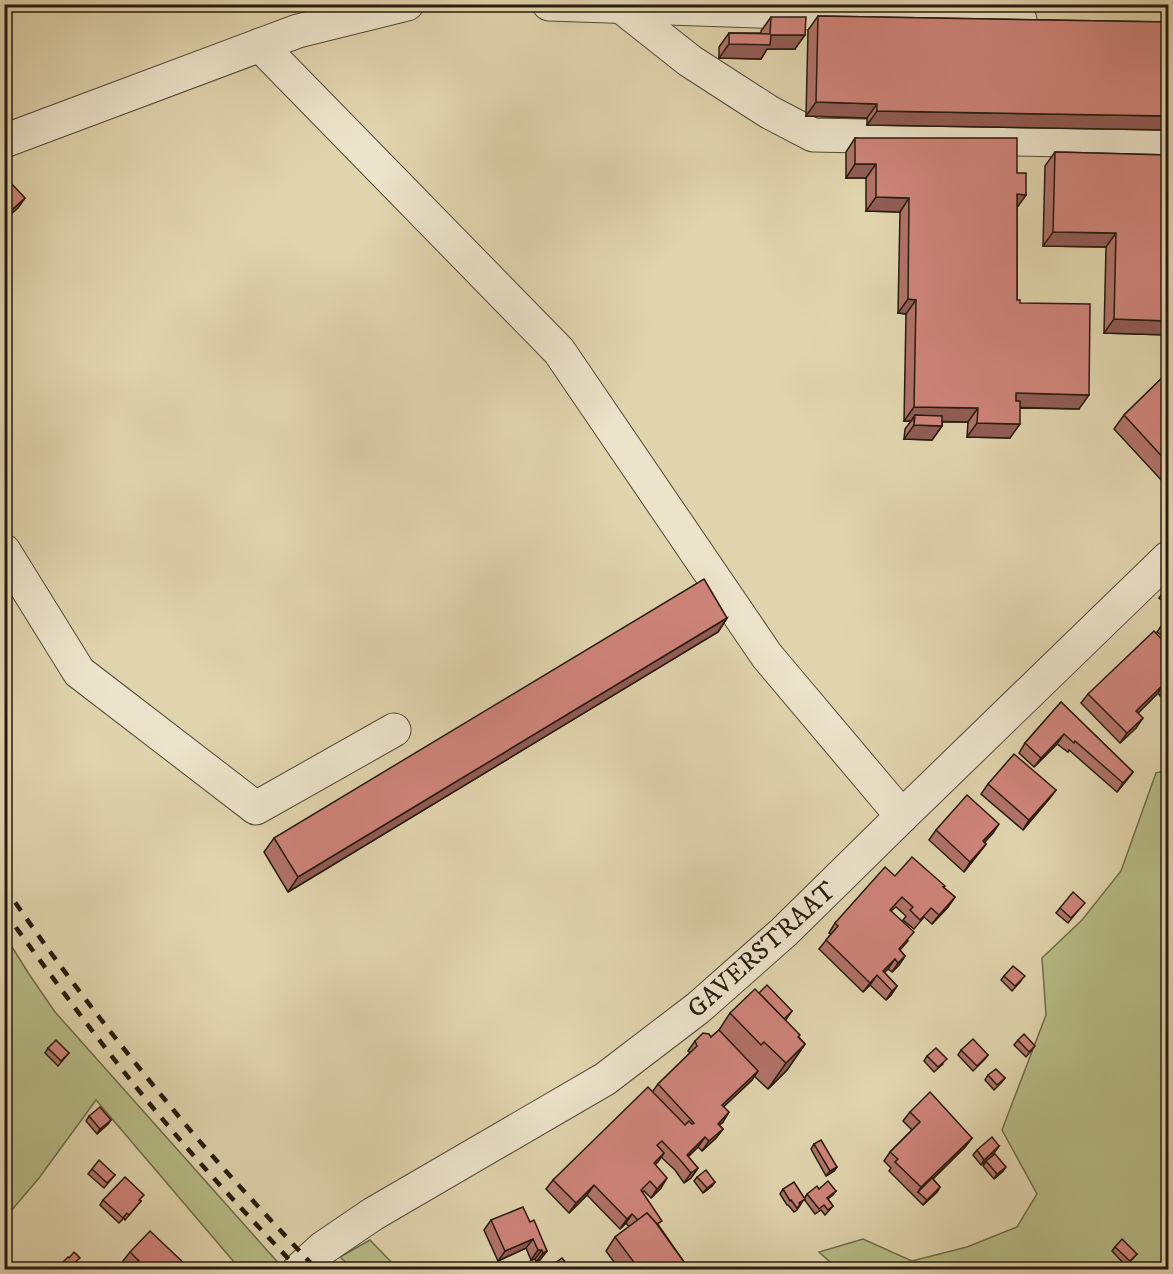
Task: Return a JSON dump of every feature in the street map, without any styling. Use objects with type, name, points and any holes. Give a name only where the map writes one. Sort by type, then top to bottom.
[{"type":"street","points":[[4,141],[298,31],[407,4]]},
{"type":"street","points":[[549,4],[852,10],[1051,21]]},
{"type":"street","points":[[620,6],[690,61],[769,112],[813,135],[1168,142]]},
{"type":"street","points":[[260,45],[559,351],[767,656],[902,816]]},
{"type":"street","points":[[4,551],[79,672],[256,808],[394,730]]},
{"type":"street","name":"GAVERSTRAAT","points":[[300,1269],[323,1248],[373,1214],[605,1079],[698,1008],[784,932],[1168,558]]},
{"type":"green space","points":[[1168,770],[1168,1269],[838,1269],[819,1252],[863,1239],[912,1261],[967,1247],[1017,1227],[1037,1194],[1002,1130],[1046,1015],[1042,958],[1082,920],[1121,871],[1156,773]]},
{"type":"green space","points":[[5,936],[55,1012],[281,1266],[277,1269],[240,1269],[96,1100],[39,1178],[5,1218]]},
{"type":"green space","points":[[370,1240],[398,1269],[353,1269],[340,1257]]},
{"type":"building","points":[[818,16],[1168,22],[1168,116],[877,111],[877,104],[816,102]]},
{"type":"building","points":[[771,17],[806,17],[805,35],[771,35],[770,45],[729,44],[729,33],[770,34]]},
{"type":"building","points":[[855,138],[1017,138],[1017,173],[1026,173],[1026,195],[1017,194],[1017,300],[1020,300],[1020,303],[1090,304],[1089,395],[1016,393],[1016,401],[1020,401],[1020,424],[977,423],[978,408],[914,407],[916,300],[908,299],[909,198],[876,197],[876,164],[855,164]]},
{"type":"building","points":[[1055,152],[1168,155],[1168,321],[1114,319],[1116,233],[1053,232]]},
{"type":"building","points":[[10,182],[25,198],[4,217],[4,187]]},
{"type":"building","points":[[1168,372],[1168,463],[1124,415]]},
{"type":"building","points":[[915,415],[942,416],[942,426],[914,425]]},
{"type":"building","points":[[704,579],[727,618],[298,877],[274,838]]},
{"type":"building","points":[[1154,631],[1168,646],[1168,684],[1167,686],[1164,684],[1136,711],[1143,718],[1127,733],[1088,694]]},
{"type":"building","points":[[1061,702],[1133,772],[1123,783],[1064,734],[1041,758],[1025,743]]},
{"type":"building","points":[[1014,754],[1056,790],[1029,820],[988,784]]},
{"type":"building","points":[[967,795],[999,824],[983,841],[986,844],[970,862],[936,830]]},
{"type":"building","points":[[912,857],[955,897],[939,915],[931,908],[920,920],[910,910],[913,907],[902,897],[890,910],[914,932],[899,949],[905,956],[898,963],[895,959],[883,971],[897,986],[892,991],[877,975],[870,983],[826,940],[838,926],[835,923],[885,867],[895,876]]},
{"type":"building","points":[[1073,892],[1085,903],[1071,918],[1060,908]]},
{"type":"building","points":[[1013,966],[1025,976],[1015,986],[1004,976]]},
{"type":"building","points":[[767,985],[792,1011],[784,1019],[759,993]]},
{"type":"building","points":[[755,989],[800,1035],[798,1037],[805,1044],[786,1063],[764,1042],[761,1045],[730,1013]]},
{"type":"building","points":[[719,1030],[758,1071],[722,1105],[729,1112],[718,1124],[723,1129],[709,1141],[705,1137],[687,1155],[698,1168],[691,1173],[662,1141],[657,1145],[664,1153],[654,1163],[667,1178],[657,1189],[650,1181],[641,1190],[662,1221],[657,1224],[647,1213],[638,1220],[632,1214],[627,1219],[594,1185],[576,1203],[553,1180],[648,1087],[685,1125],[689,1121],[694,1123],[658,1084],[697,1046],[695,1041],[703,1033],[711,1037]]},
{"type":"building","points":[[1024,1034],[1035,1046],[1029,1052],[1018,1040]]},
{"type":"building","points":[[973,1039],[988,1055],[977,1066],[961,1050]]},
{"type":"building","points":[[56,1040],[69,1053],[61,1061],[48,1048]]},
{"type":"building","points":[[936,1048],[947,1059],[938,1067],[927,1056]]},
{"type":"building","points":[[996,1069],[1005,1078],[997,1085],[988,1075]]},
{"type":"building","points":[[930,1092],[972,1138],[921,1187],[895,1162],[898,1159],[890,1152],[920,1122],[910,1112]]},
{"type":"building","points":[[100,1107],[111,1120],[100,1129],[89,1116]]},
{"type":"building","points":[[992,1137],[999,1146],[984,1160],[977,1150]]},
{"type":"building","points":[[821,1140],[837,1167],[830,1171],[814,1144]]},
{"type":"building","points":[[995,1154],[1006,1167],[997,1174],[986,1161]]},
{"type":"building","points":[[99,1160],[115,1175],[107,1183],[92,1169]]},
{"type":"building","points":[[706,1170],[715,1182],[707,1188],[697,1177]]},
{"type":"building","points":[[125,1177],[144,1195],[129,1215],[127,1213],[123,1218],[103,1200]]},
{"type":"building","points":[[932,1178],[940,1187],[927,1200],[918,1192]]},
{"type":"building","points":[[828,1181],[836,1191],[827,1198],[833,1206],[828,1210],[824,1205],[819,1209],[807,1194],[817,1186],[819,1189]]},
{"type":"building","points":[[794,1182],[805,1199],[799,1203],[797,1208],[783,1189]]},
{"type":"building","points":[[523,1207],[530,1222],[534,1220],[547,1251],[543,1253],[542,1250],[538,1250],[533,1239],[505,1251],[491,1220]]},
{"type":"building","points":[[647,1213],[689,1269],[639,1269],[615,1237]]},
{"type":"building","points":[[150,1231],[188,1267],[186,1269],[130,1269],[139,1261],[130,1252]]},
{"type":"building","points":[[1122,1239],[1137,1254],[1130,1261],[1115,1247]]},
{"type":"building","points":[[74,1252],[80,1258],[74,1263],[78,1267],[76,1269],[56,1269],[69,1258]]},
{"type":"building","points":[[562,1258],[571,1269],[547,1269]]},
{"type":"railway","points":[[4,886],[67,975],[157,1090],[213,1157],[317,1270]]},
{"type":"railway","points":[[4,911],[148,1102],[217,1182],[299,1270]]}]
